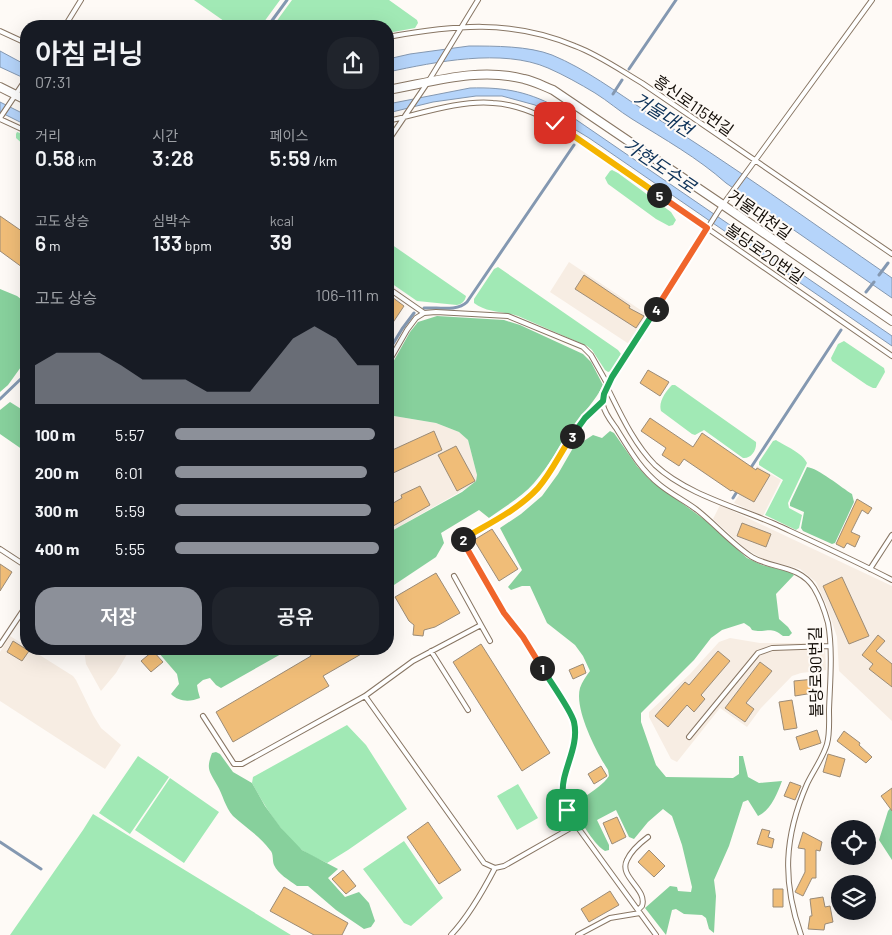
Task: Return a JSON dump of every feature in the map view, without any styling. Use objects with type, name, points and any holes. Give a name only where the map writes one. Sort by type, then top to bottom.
[{"type":"street","name":"거물대천길","points":[[394,89],[465,74],[497,74],[525,79],[553,90],[892,322]]},
{"type":"street","points":[[0,87],[20,96]]},
{"type":"lane","points":[[69,20],[81,0]]},
{"type":"lane","points":[[394,132],[428,82],[478,0]]},
{"type":"lane","points":[[656,935],[567,810],[563,794],[563,784],[576,732],[573,719],[523,637],[504,613],[462,540],[514,508],[537,489],[556,464],[570,438],[585,418],[603,401],[608,386],[707,228],[752,163],[872,0]]},
{"type":"lane","name":"흥신로115번길","points":[[394,36],[425,30],[462,27],[507,28],[528,30],[576,46],[642,83],[752,163],[892,254]]},
{"type":"lane","points":[[0,30],[20,40]]},
{"type":"lane","points":[[20,88],[0,118],[20,128]]},
{"type":"lane","name":"불당로20번길","points":[[394,120],[474,103],[494,102],[516,107],[555,123],[892,356]]},
{"type":"lane","points":[[394,292],[424,313]]},
{"type":"lane","points":[[394,353],[416,318],[424,313],[436,312],[500,315],[583,347],[591,355],[639,445],[668,476],[892,580]]},
{"type":"lane","name":"불당로90번길","points":[[603,401],[607,415],[632,455],[647,474],[698,511],[753,558],[793,570],[808,580],[814,589],[828,622],[830,686],[827,742],[807,785],[794,820],[788,846],[787,864],[791,893],[801,935]]},
{"type":"lane","points":[[870,569],[892,535]]},
{"type":"lane","points":[[0,549],[20,562]]},
{"type":"lane","points":[[454,576],[490,641]]},
{"type":"lane","points":[[0,645],[20,615]]},
{"type":"lane","points":[[204,716],[234,764],[242,764],[365,696],[412,661],[481,625]]},
{"type":"lane","points":[[689,737],[758,653],[777,647],[830,646]]},
{"type":"lane","points":[[431,651],[468,710]]},
{"type":"lane","points":[[365,696],[484,863],[495,868],[504,866],[576,825]]},
{"type":"lane","points":[[640,913],[643,897],[629,876],[625,866],[631,853],[648,836]]},
{"type":"lane","points":[[451,935],[485,888],[495,868]]},
{"type":"lane","points":[[578,935],[610,918],[640,913]]},
{"type":"shaded area","points":[[569,262],[648,315],[629,344],[550,292]]},
{"type":"shaded area","points":[[394,416],[436,423],[459,432],[468,440],[477,475],[476,482],[394,530]]},
{"type":"shaded area","points":[[757,466],[781,480],[763,516],[734,503]]},
{"type":"shaded area","points":[[720,505],[892,586],[892,721],[839,671],[837,637],[816,582],[800,569],[763,559],[746,549],[713,519]]},
{"type":"shaded area","points":[[10,636],[20,642],[20,655],[40,655],[73,676],[101,728],[121,745],[105,769],[0,701],[0,652]]},
{"type":"shaded area","points":[[730,638],[760,643],[825,643],[826,670],[792,676],[761,708],[747,727],[720,708],[677,762],[671,759],[649,717],[649,712],[690,674],[719,642]]},
{"type":"shaded area","points":[[85,655],[126,655],[116,673],[101,691],[86,664]]},
{"type":"green space","points":[[194,0],[280,0],[265,20],[222,20]]},
{"type":"green space","points":[[292,0],[389,0],[417,20],[418,23],[415,28],[394,32],[394,20],[277,20]]},
{"type":"green space","points":[[17,132],[20,133],[20,142],[16,138]]},
{"type":"green space","points":[[612,170],[671,212],[676,220],[673,225],[669,226],[656,219],[608,184],[605,178]]},
{"type":"green space","points":[[394,246],[466,296],[462,303],[457,305],[417,301],[394,285]]},
{"type":"green space","points":[[498,267],[618,350],[621,354],[612,371],[608,372],[605,370],[592,350],[587,346],[518,316],[490,310],[474,303],[474,299],[494,269]]},
{"type":"green space","points":[[0,289],[20,298],[20,368],[8,385],[0,392]]},
{"type":"green space","points":[[437,316],[504,320],[520,325],[583,354],[591,362],[603,385],[540,476],[529,488],[489,518],[479,510],[441,533],[444,543],[436,557],[394,585],[394,530],[462,492],[476,481],[477,475],[468,440],[459,432],[436,423],[394,416],[394,360],[418,322]]},
{"type":"green space","points":[[844,341],[884,368],[885,372],[876,388],[867,385],[832,361],[831,358],[838,344]]},
{"type":"green space","points":[[672,385],[675,385],[756,442],[756,448],[753,453],[749,457],[743,458],[704,430],[695,435],[692,434],[661,411],[662,400]]},
{"type":"green space","points":[[10,402],[20,408],[20,448],[0,434],[0,410]]},
{"type":"green space","points":[[610,431],[614,433],[637,466],[649,479],[705,520],[747,558],[794,575],[776,594],[779,619],[792,633],[789,636],[783,636],[771,630],[752,630],[744,623],[722,630],[711,638],[694,660],[641,713],[641,722],[656,765],[666,777],[733,778],[739,774],[739,756],[743,756],[748,777],[759,783],[782,781],[770,806],[758,816],[748,800],[743,802],[729,846],[714,880],[716,896],[714,933],[709,929],[706,918],[702,915],[684,914],[676,909],[672,910],[666,935],[645,908],[670,886],[677,887],[678,891],[691,892],[692,887],[682,845],[672,816],[663,809],[648,822],[634,839],[629,837],[616,810],[597,820],[609,845],[609,850],[605,851],[587,831],[580,819],[579,804],[609,776],[608,770],[583,719],[580,707],[580,688],[590,671],[575,645],[547,623],[530,586],[522,586],[511,590],[508,587],[522,570],[500,528],[521,514],[542,496],[558,474],[573,448],[593,435],[602,438]]},
{"type":"green space","points":[[776,440],[798,453],[807,463],[788,503],[789,508],[802,515],[799,528],[796,530],[765,515],[783,480],[759,465],[759,462],[773,441]]},
{"type":"green space","points":[[807,467],[823,474],[852,494],[854,502],[835,543],[832,544],[803,531],[801,528],[804,512],[790,506]]},
{"type":"green space","points":[[161,655],[279,655],[221,688],[210,678],[203,680],[197,685],[200,698],[189,701],[178,699],[171,694],[179,684],[177,674]]},
{"type":"green space","points":[[347,725],[366,745],[407,809],[327,863],[302,850],[287,836],[268,810],[252,783],[253,777]]},
{"type":"green space","points":[[212,753],[220,754],[233,772],[252,783],[265,806],[281,828],[302,850],[338,869],[328,878],[345,897],[359,892],[369,903],[375,921],[371,927],[364,929],[336,910],[308,886],[297,886],[278,871],[274,865],[271,852],[266,845],[233,816],[228,809],[209,770]]},
{"type":"green space","points":[[138,756],[169,777],[130,834],[99,813]]},
{"type":"green space","points":[[170,778],[219,812],[184,863],[135,830]]},
{"type":"green space","points":[[518,784],[538,818],[517,830],[497,796]]},
{"type":"green space","points":[[892,806],[892,860],[879,840],[888,811]]},
{"type":"green space","points":[[93,814],[291,935],[10,935]]},
{"type":"green space","points":[[404,841],[443,898],[411,926],[404,923],[363,869]]},
{"type":"water","points":[[469,46],[490,46],[543,52],[565,61],[589,74],[740,173],[892,278],[892,298],[726,183],[692,157],[572,80],[548,68],[530,62],[510,59],[490,58],[447,61],[394,71],[394,58]]},
{"type":"water","points":[[0,51],[20,62],[20,76],[0,67]]},
{"type":"water","points":[[470,88],[495,88],[518,92],[550,104],[562,110],[892,336],[892,346],[589,138],[535,105],[502,96],[476,96],[433,102],[394,112],[394,103]]},
{"type":"water","points":[[0,102],[20,112],[20,122],[0,112]]},
{"type":"building","points":[[0,216],[20,230],[20,266],[0,251]]},
{"type":"building","points":[[584,275],[630,306],[629,308],[644,316],[636,328],[575,289]]},
{"type":"building","points":[[394,298],[404,306],[394,321]]},
{"type":"building","points":[[648,370],[669,382],[660,396],[640,383]]},
{"type":"building","points":[[650,418],[693,447],[702,433],[756,470],[757,468],[770,475],[754,502],[731,491],[684,459],[679,466],[662,455],[666,448],[641,431]]},
{"type":"building","points":[[434,431],[442,450],[394,473],[394,449]]},
{"type":"building","points":[[456,446],[475,481],[457,491],[438,455]]},
{"type":"building","points":[[420,486],[430,505],[394,526],[394,503],[402,498],[401,495]]},
{"type":"building","points":[[857,499],[872,508],[868,514],[862,510],[851,532],[860,536],[855,547],[847,543],[844,548],[836,544]]},
{"type":"building","points":[[742,523],[771,534],[766,547],[737,536]]},
{"type":"building","points":[[492,529],[518,569],[499,581],[474,540]]},
{"type":"building","points":[[0,564],[12,572],[0,591]]},
{"type":"building","points":[[436,573],[460,613],[435,627],[424,630],[423,636],[413,635],[414,625],[409,621],[395,597]]},
{"type":"building","points":[[842,577],[869,636],[849,644],[823,586]]},
{"type":"building","points":[[878,635],[885,641],[876,651],[892,664],[892,687],[869,669],[873,664],[862,655]]},
{"type":"building","points":[[13,641],[20,645],[20,655],[26,655],[22,661],[7,652]]},
{"type":"building","points":[[481,644],[550,753],[522,771],[453,662]]},
{"type":"building","points":[[718,651],[730,661],[701,695],[705,699],[694,712],[687,705],[668,727],[655,716],[685,682],[689,685]]},
{"type":"building","points":[[148,655],[157,655],[163,662],[151,672],[141,661]]},
{"type":"building","points":[[360,655],[323,676],[329,686],[233,742],[216,712],[311,656]]},
{"type":"building","points":[[760,662],[772,671],[746,703],[754,709],[745,722],[725,708]]},
{"type":"building","points":[[583,664],[586,673],[573,679],[569,670]]},
{"type":"building","points":[[815,679],[816,687],[812,688],[813,693],[795,696],[794,681]]},
{"type":"building","points":[[792,700],[797,728],[784,730],[779,702]]},
{"type":"building","points":[[817,730],[821,743],[800,750],[796,737]]},
{"type":"building","points":[[844,731],[860,743],[859,745],[872,757],[866,763],[837,741]]},
{"type":"building","points":[[828,754],[845,759],[840,777],[823,772]]},
{"type":"building","points":[[601,766],[607,776],[594,784],[588,774]]},
{"type":"building","points":[[790,782],[801,786],[795,800],[784,796]]},
{"type":"building","points":[[892,788],[892,811],[881,796]]},
{"type":"building","points":[[617,817],[626,837],[612,844],[603,823]]},
{"type":"building","points":[[428,822],[461,870],[439,884],[407,837]]},
{"type":"building","points":[[762,829],[770,831],[768,837],[774,839],[772,848],[757,844]]},
{"type":"building","points":[[803,832],[822,842],[820,851],[816,850],[816,878],[812,878],[803,896],[795,892],[805,872],[805,849],[798,848]]},
{"type":"building","points":[[649,850],[665,866],[654,877],[638,862]]},
{"type":"building","points":[[343,870],[356,886],[346,894],[332,879]]},
{"type":"building","points":[[284,887],[348,923],[342,935],[314,935],[270,911]]},
{"type":"building","points":[[773,889],[783,889],[783,907],[773,907]]},
{"type":"building","points":[[610,891],[619,905],[589,922],[581,909]]},
{"type":"building","points":[[823,897],[825,907],[830,906],[831,920],[833,922],[825,924],[824,930],[808,929],[810,916],[812,916],[810,899]]},
{"type":"waterway","points":[[272,20],[287,0]]},
{"type":"waterway","points":[[629,69],[676,0]]},
{"type":"waterway","points":[[613,94],[622,80]]},
{"type":"waterway","points":[[424,308],[452,308],[467,302],[574,145]]},
{"type":"waterway","points":[[879,275],[888,263]]},
{"type":"waterway","points":[[866,292],[874,282]]},
{"type":"waterway","points":[[394,342],[414,313]]},
{"type":"waterway","points":[[750,469],[841,330]]},
{"type":"waterway","points":[[0,399],[20,380]]},
{"type":"waterway","points":[[733,498],[738,490]]},
{"type":"waterway","points":[[0,842],[41,869]]},
{"type":"route","points":[[555,123],[707,228],[612,377],[604,394],[603,401],[585,418],[570,438],[556,464],[537,489],[514,508],[462,540],[504,613],[523,637],[573,719],[576,732],[563,784],[563,794],[567,810]]},
{"type":"water label","name":"거물대천","points":[[663,114]]},
{"type":"water label","name":"가현도수로","points":[[660,165]]}]
